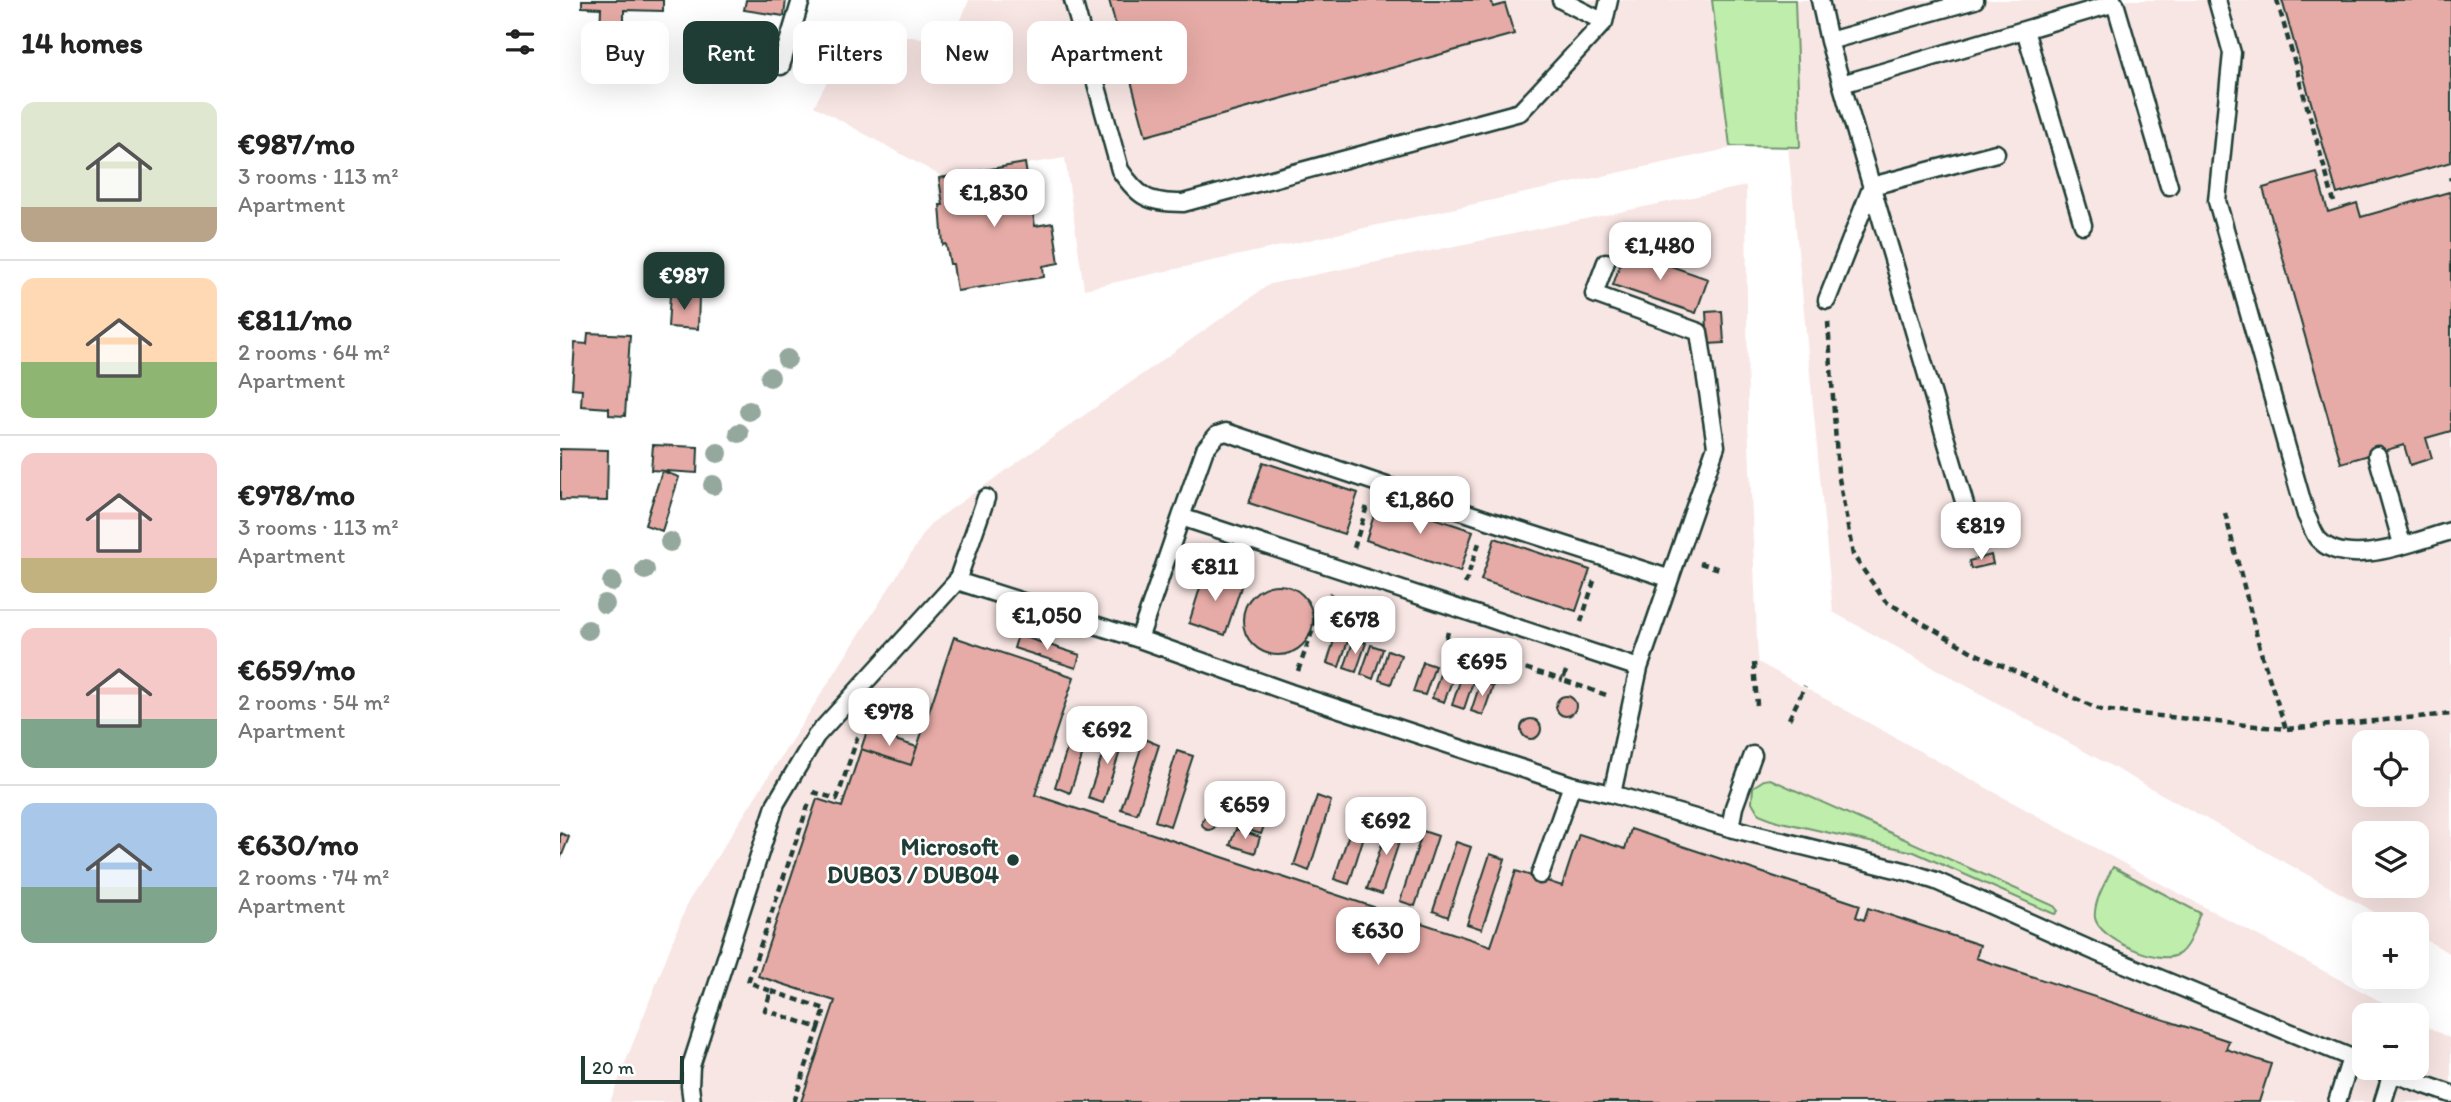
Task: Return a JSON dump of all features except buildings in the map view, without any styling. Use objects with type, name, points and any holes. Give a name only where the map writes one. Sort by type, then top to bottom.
[{"type":"lane","points":[[781,66],[801,0]]},
{"type":"lane","points":[[1073,0],[1120,170],[1135,191],[1156,203],[1182,204],[1520,112],[1604,22],[1609,0]]},
{"type":"lane","points":[[1561,0],[1604,22]]},
{"type":"lane","points":[[1820,0],[1829,41],[1973,532]]},
{"type":"lane","points":[[1829,41],[1975,0]]},
{"type":"lane","points":[[2217,0],[2232,53],[2217,201],[2306,515],[2319,540],[2338,551],[2366,554],[2451,531]]},
{"type":"lane","points":[[1842,84],[2115,3],[2169,186]]},
{"type":"lane","points":[[2025,30],[2083,225]]},
{"type":"lane","points":[[1872,186],[1996,153]]},
{"type":"lane","points":[[1827,300],[1872,186]]},
{"type":"lane","points":[[1605,262],[1594,294],[1699,332],[1716,446],[1639,668],[1612,794]]},
{"type":"lane","points":[[1139,639],[1205,449],[1217,435],[1226,432],[1668,578]]},
{"type":"lane","points":[[2377,455],[2402,544]]},
{"type":"lane","points":[[681,1102],[691,1094],[691,1066],[775,803],[816,736],[957,581],[986,498]]},
{"type":"lane","points":[[1181,517],[1639,668]]},
{"type":"lane","points":[[957,581],[1139,639],[1291,694],[1572,785],[1730,828],[1878,863],[1936,881],[2096,953],[2352,1059]]},
{"type":"lane","points":[[1730,828],[1734,807],[1753,755]]},
{"type":"lane","points":[[1539,876],[1572,785]]},
{"type":"lane","points":[[2337,1102],[2352,1073]]},
{"type":"lane","points":[[2383,1102],[2390,1080]]},
{"type":"lane","points":[[2412,1080],[2451,1094]]},
{"type":"path","points":[[2277,0],[2333,202]]},
{"type":"path","points":[[1827,300],[1838,474],[1853,555],[1885,601],[1974,653],[2101,710],[2286,730],[2451,714]]},
{"type":"path","points":[[2225,513],[2262,656],[2286,730]]},
{"type":"path","points":[[1693,561],[1723,570]]},
{"type":"path","points":[[1754,663],[1757,705]]},
{"type":"path","points":[[1789,719],[1805,686]]},
{"type":"path","points":[[794,1102],[825,1009],[748,982],[813,791],[837,799],[857,739],[834,717]]},
{"type":"path","points":[[771,991],[765,1010],[819,1028]]},
{"type":"shaded area","points":[[969,0],[2451,0],[2451,954],[2429,942],[2429,912],[2374,912],[1833,612],[1787,136],[1084,289],[1065,158],[943,177],[814,106],[826,84],[907,84],[907,37],[921,38],[921,84],[1013,84],[1013,21],[960,21]]},
{"type":"shaded area","points":[[1746,186],[1748,419],[1758,662],[2352,986],[2352,989],[2357,989],[2384,1003],[2352,1003],[2352,1080],[2429,1080],[2429,1027],[2451,1039],[2451,1102],[610,1102],[688,902],[930,524],[1270,284]]},
{"type":"green space","points":[[1712,0],[1795,0],[1800,147],[1730,146]]},
{"type":"green space","points":[[1770,779],[2054,906],[2058,911],[2052,913],[1914,852],[1777,821],[1759,814],[1752,802],[1753,787]]},
{"type":"green space","points":[[2113,867],[2200,913],[2189,942],[2182,952],[2168,957],[2144,953],[2118,942],[2099,926],[2095,918],[2096,905]]},
{"type":"place","name":"Microsoft DUB03 / DUB04","points":[[1013,860]]}]
